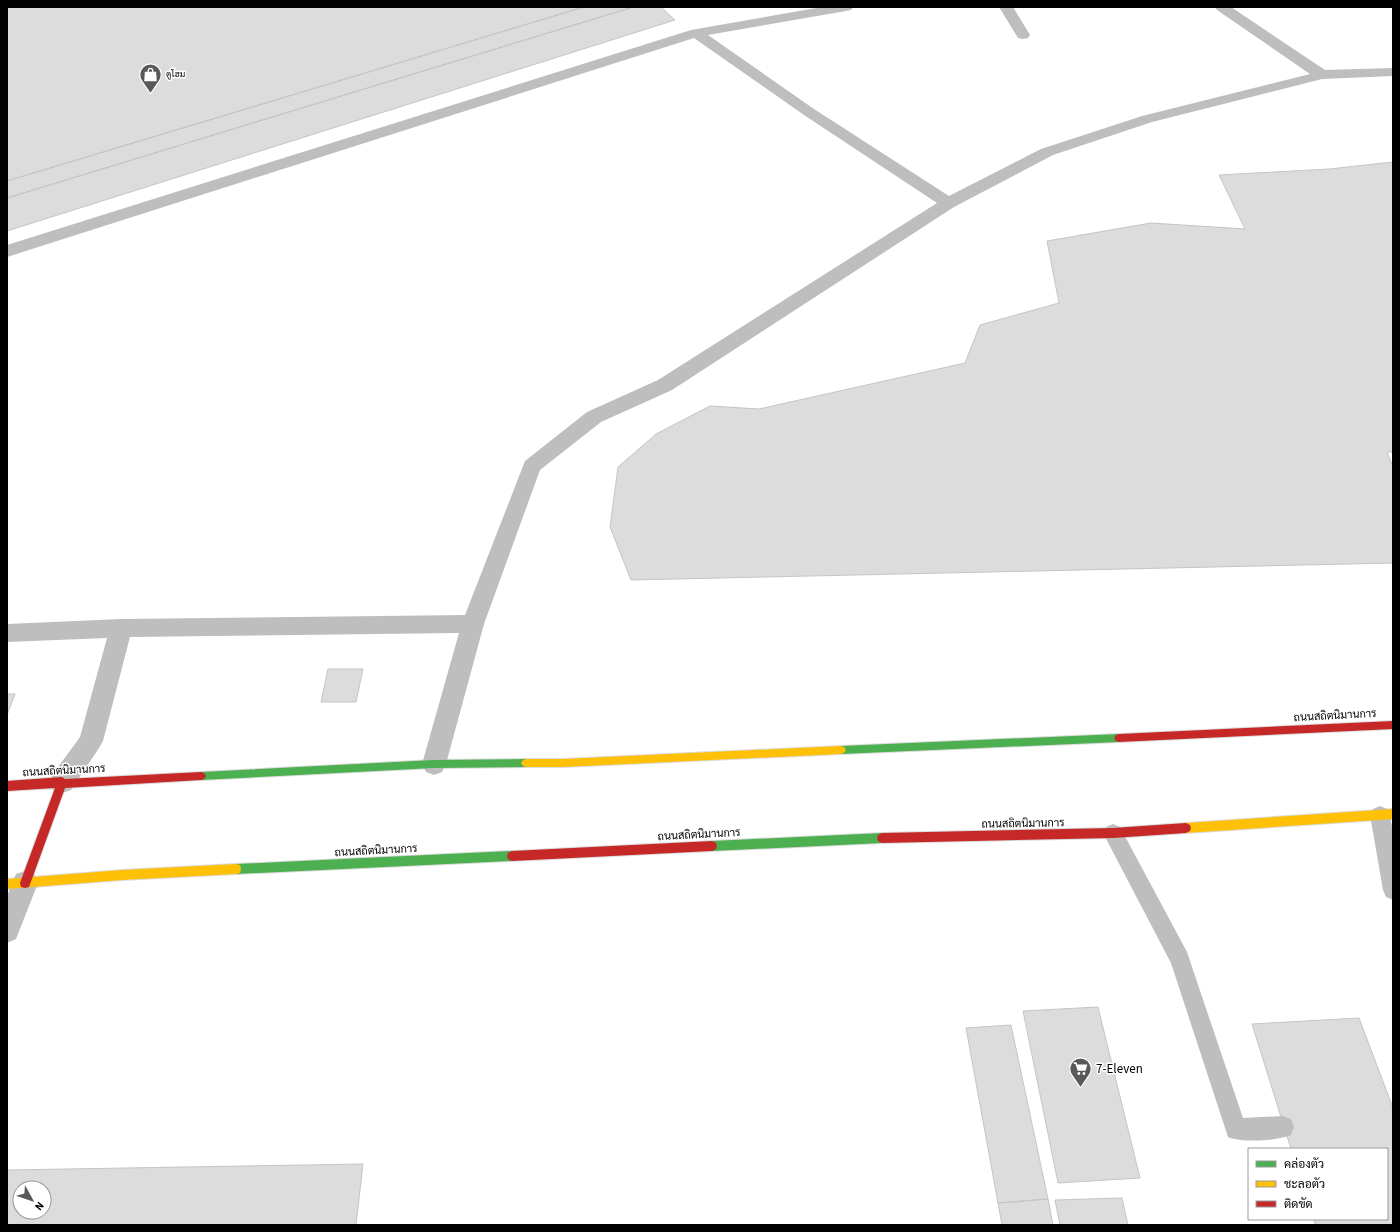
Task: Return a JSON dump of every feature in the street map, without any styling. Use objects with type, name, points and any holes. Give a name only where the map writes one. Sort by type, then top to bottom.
[{"type":"main road","name":"ถนนสถิตนิมานการ","points":[[7,786],[434,764],[564,763],[1393,725]]},
{"type":"main road","points":[[16,884],[62,782]]},
{"type":"main road","name":"ถนนสถิตนิมานการ","points":[[16,884],[122,875],[876,838],[1113,833],[1386,815]]},
{"type":"street","points":[[7,251],[696,32],[846,7]]},
{"type":"street","points":[[1006,7],[1023,35]]},
{"type":"street","points":[[1222,7],[1322,75]]},
{"type":"street","points":[[696,32],[808,112],[948,203]]},
{"type":"street","points":[[434,764],[473,624],[532,466],[594,417],[665,385],[948,203],[1047,152],[1147,120],[1322,75],[1393,72]]},
{"type":"street","points":[[7,633],[121,628],[473,624]]},
{"type":"street","points":[[62,782],[91,741],[121,628]]},
{"type":"street","points":[[7,930],[16,884]]},
{"type":"lane","points":[[1386,815],[1393,890]]},
{"type":"lane","points":[[1113,833],[1180,959],[1236,1129],[1283,1127]]},
{"type":"building","name":"ดูโฮม","points":[[7,7],[584,7],[7,181]]},
{"type":"building","points":[[584,7],[633,7],[7,198],[7,181]]},
{"type":"building","points":[[633,7],[661,7],[675,20],[7,231],[7,198]]},
{"type":"building","points":[[1393,162],[1393,452],[1387,452],[1393,467],[1393,563],[631,580],[610,527],[618,467],[656,434],[710,406],[759,409],[965,363],[980,325],[1059,303],[1047,241],[1151,223],[1245,229],[1219,175],[1329,169]]},
{"type":"building","points":[[328,669],[363,669],[356,702],[321,702]]},
{"type":"building","points":[[7,694],[15,694],[7,715]]},
{"type":"building","points":[[1098,1007],[1140,1178],[1058,1183],[1023,1011]]},
{"type":"building","points":[[1359,1018],[1393,1108],[1393,1225],[1315,1225],[1314,1220],[1388,1220],[1388,1148],[1291,1148],[1252,1024]]},
{"type":"building","points":[[1011,1025],[1048,1199],[998,1203],[966,1028]]},
{"type":"building","points":[[363,1164],[356,1225],[7,1225],[7,1170]]},
{"type":"building","points":[[1122,1198],[1128,1225],[1060,1225],[1055,1200]]},
{"type":"building","points":[[1048,1199],[1053,1225],[1002,1225],[998,1203]]},
{"type":"traffic: fast","points":[[841,750],[1119,738]]},
{"type":"traffic: fast","points":[[201,776],[434,764],[526,763]]},
{"type":"traffic: fast","points":[[712,846],[882,838]]},
{"type":"traffic: fast","points":[[236,869],[512,856]]},
{"type":"traffic: slow","points":[[526,763],[563,763],[841,750]]},
{"type":"traffic: slow","points":[[1186,828],[1393,814]]},
{"type":"traffic: slow","points":[[7,884],[122,875],[236,869]]},
{"type":"traffic: jam","points":[[1119,738],[1393,725]]},
{"type":"traffic: jam","points":[[7,786],[201,776]]},
{"type":"traffic: jam","points":[[25,883],[62,782]]},
{"type":"traffic: jam","points":[[882,838],[1113,833],[1186,828]]},
{"type":"traffic: jam","points":[[512,856],[712,846]]},
{"type":"place","name":"ดูโฮม","points":[[151,94]]},
{"type":"place","name":"7-Eleven","points":[[1081,1088]]}]
